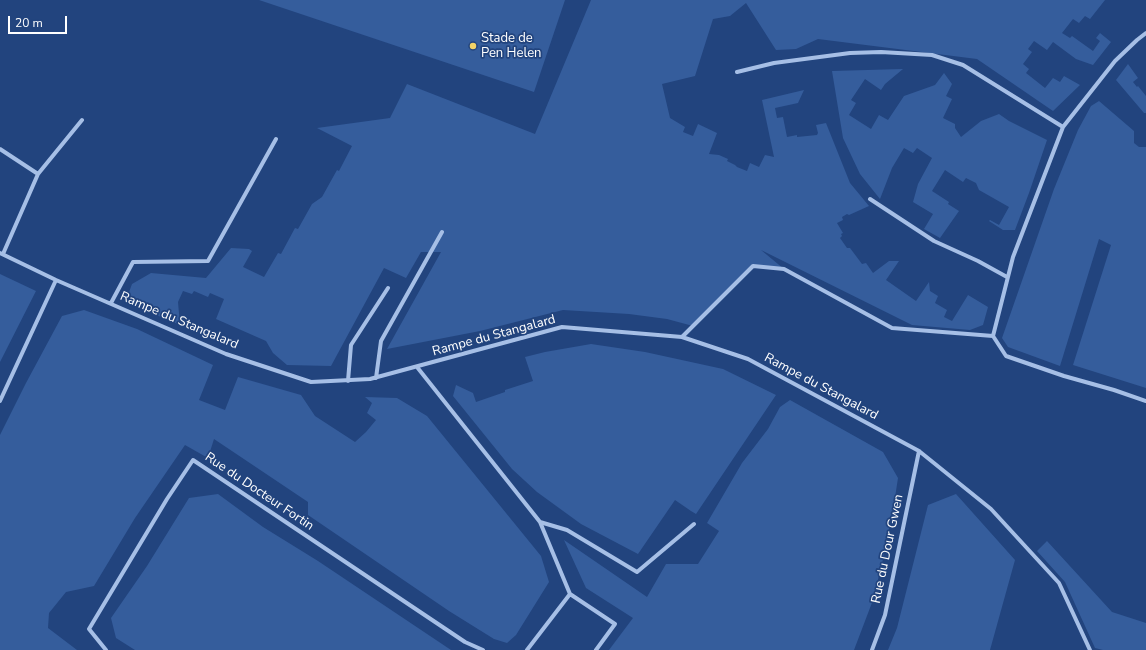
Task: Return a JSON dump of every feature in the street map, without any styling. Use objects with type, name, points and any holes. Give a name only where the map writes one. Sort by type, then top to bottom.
[{"type":"street","points":[[1146,33],[1136,40],[1115,61],[1063,127],[1012,257],[993,336],[1006,356],[1064,376],[1146,401]]},
{"type":"street","points":[[737,72],[781,62],[844,54],[881,52],[932,55],[963,65],[1063,127]]},
{"type":"street","points":[[2,254],[38,174],[82,120]]},
{"type":"street","points":[[111,303],[133,262],[208,261],[276,139]]},
{"type":"street","points":[[0,149],[38,174]]},
{"type":"street","points":[[870,199],[934,241],[978,261],[1007,277]]},
{"type":"street","points":[[376,378],[381,341],[442,232]]},
{"type":"street","name":"Rampe du Stangalard","points":[[2,254],[56,280],[226,354],[311,382],[348,381],[376,378],[562,328],[682,337],[748,359],[919,451],[990,509],[1059,583],[1090,650]]},
{"type":"street","points":[[682,337],[753,266],[784,269],[892,328],[993,336]]},
{"type":"street","points":[[0,401],[56,280]]},
{"type":"street","points":[[348,381],[351,345],[388,288]]},
{"type":"street","points":[[417,367],[540,522],[570,594],[615,624],[596,650]]},
{"type":"street","name":"Rue du Dour Gwen","points":[[872,650],[884,615],[919,451]]},
{"type":"street","name":"Rue du Docteur Fortin","points":[[106,650],[89,629],[167,499],[193,460],[465,642],[483,650]]},
{"type":"street","points":[[540,522],[567,530],[638,572],[694,524]]},
{"type":"street","points":[[527,650],[570,594]]},
{"type":"shaded area","name":"Stade de Pen Helen","points":[[259,0],[565,0],[534,92]]},
{"type":"shaded area","points":[[591,0],[1105,0],[1090,19],[1085,16],[1079,23],[1073,19],[1062,33],[1070,38],[1072,36],[1093,51],[1100,41],[1096,38],[1100,33],[1111,42],[1093,65],[1076,59],[1053,42],[1047,50],[1034,41],[1028,49],[1032,52],[1023,64],[1029,69],[1026,73],[1045,88],[1053,78],[1060,82],[1064,76],[1080,85],[1053,111],[977,59],[818,39],[796,49],[776,50],[746,3],[730,16],[713,19],[695,76],[662,84],[670,118],[685,127],[683,132],[693,136],[698,124],[717,133],[709,154],[719,155],[728,159],[727,161],[747,171],[750,163],[759,167],[765,155],[774,157],[762,100],[804,90],[798,103],[775,108],[777,118],[783,117],[787,137],[797,135],[797,137],[817,135],[816,125],[826,123],[850,183],[869,206],[842,217],[843,220],[837,223],[843,233],[841,234],[842,236],[840,238],[862,264],[866,263],[873,273],[889,261],[899,261],[886,280],[916,301],[929,282],[930,291],[938,296],[935,303],[947,310],[944,317],[952,321],[968,295],[988,307],[983,325],[970,330],[912,325],[761,250],[784,269],[753,266],[693,326],[667,319],[629,314],[563,310],[480,331],[387,349],[441,252],[421,252],[406,278],[384,268],[331,366],[287,365],[273,353],[266,341],[216,319],[224,299],[210,293],[208,297],[194,291],[192,294],[183,291],[178,302],[180,325],[154,314],[128,295],[132,284],[151,273],[206,278],[231,248],[249,249],[252,251],[243,267],[264,277],[278,253],[281,254],[295,228],[298,229],[312,204],[322,197],[337,170],[339,171],[352,146],[317,128],[390,118],[407,84],[535,134]]},
{"type":"shaded area","points":[[1128,64],[1138,78],[1133,82],[1146,96],[1146,113],[1144,113],[1116,80]]},
{"type":"shaded area","points":[[903,69],[885,84],[881,90],[865,79],[851,100],[856,103],[849,115],[871,129],[879,115],[888,120],[904,96],[935,85],[944,73],[952,84],[946,96],[952,99],[943,118],[955,124],[955,128],[961,137],[981,121],[999,114],[1009,121],[1047,140],[1015,230],[1003,230],[989,221],[990,220],[999,225],[1009,207],[979,190],[976,183],[966,178],[963,182],[945,170],[932,191],[949,202],[948,204],[959,211],[940,238],[924,229],[933,214],[913,202],[918,184],[932,158],[917,148],[913,153],[904,148],[892,168],[880,199],[860,174],[843,138],[832,71]]},
{"type":"shaded area","points":[[1099,101],[1134,131],[1134,143],[1139,147],[1146,147],[1146,388],[1073,365],[1111,245],[1099,239],[1060,366],[1008,347],[1002,338],[1054,189],[1078,130],[1091,106]]},
{"type":"shaded area","points":[[0,274],[36,291],[0,362]]},
{"type":"shaded area","points":[[84,310],[137,329],[213,365],[199,400],[225,410],[238,377],[301,395],[315,416],[355,442],[376,420],[367,413],[372,403],[365,397],[397,398],[427,416],[541,556],[549,582],[516,635],[507,643],[494,639],[449,611],[308,515],[308,502],[214,439],[208,458],[185,445],[135,518],[94,586],[66,592],[49,613],[48,628],[77,650],[0,650],[0,435],[62,316]]},
{"type":"shaded area","points":[[591,344],[645,352],[723,369],[776,395],[696,514],[675,500],[638,554],[581,524],[537,492],[512,469],[453,396],[456,385],[473,393],[476,402],[505,392],[505,390],[533,381],[525,357]]},
{"type":"shaded area","points":[[790,400],[883,452],[898,478],[883,559],[873,600],[854,650],[609,650],[633,618],[586,588],[564,540],[647,597],[666,564],[698,564],[719,531],[707,523],[742,463],[768,429],[780,407]]},
{"type":"shaded area","points":[[218,494],[263,527],[318,561],[451,650],[135,650],[116,638],[111,618],[147,566],[189,498]]},
{"type":"shaded area","points":[[956,494],[1015,560],[990,650],[888,650],[897,628],[928,505]]},
{"type":"shaded area","points":[[1047,541],[1112,612],[1146,623],[1146,650],[1103,650],[1095,648],[1065,582],[1037,551]]},
{"type":"place","name":"Stade de Pen Helen","points":[[473,46]]}]
